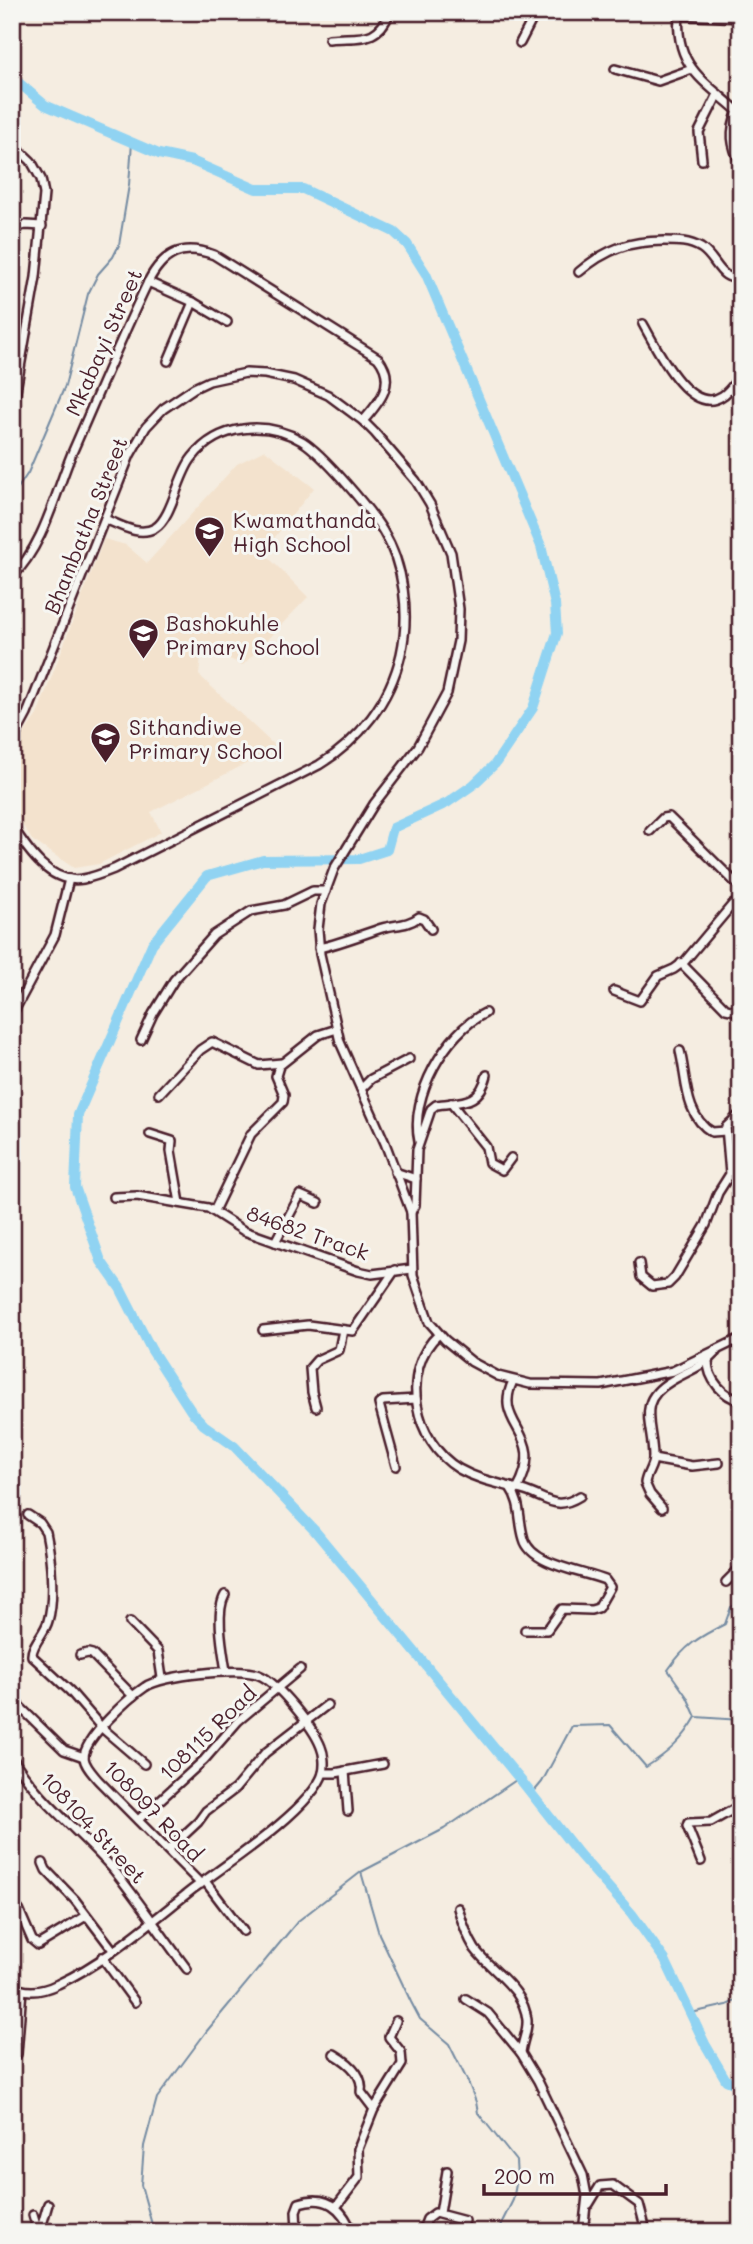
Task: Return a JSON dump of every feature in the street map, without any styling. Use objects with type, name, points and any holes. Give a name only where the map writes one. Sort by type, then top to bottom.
[{"type":"street","points":[[329,39],[374,34],[381,29],[390,12]]},
{"type":"street","points":[[520,43],[537,12]]},
{"type":"street","points":[[741,18],[679,14],[678,41],[692,69],[739,112],[731,129],[731,140],[741,165]]},
{"type":"street","points":[[615,69],[658,81],[692,69]]},
{"type":"street","points":[[702,160],[699,132],[718,94]]},
{"type":"street","points":[[12,144],[25,153],[41,179],[44,194],[36,277],[12,413]]},
{"type":"street","points":[[12,229],[26,225],[42,226]]},
{"type":"street","points":[[579,272],[593,261],[628,243],[670,241],[700,248],[713,257],[723,275],[731,279],[741,277]]},
{"type":"street","name":"Mkabayi Street","points":[[12,577],[34,547],[76,444],[148,282],[156,268],[167,257],[181,250],[204,251],[239,269],[381,361],[387,383],[383,397],[363,421]]},
{"type":"street","points":[[148,282],[193,302],[227,322]]},
{"type":"street","points":[[168,361],[193,302]]},
{"type":"street","points":[[643,324],[670,372],[700,397],[713,399],[723,395],[741,375]]},
{"type":"street","name":"Bhambatha Street","points":[[12,742],[27,714],[130,455],[146,427],[177,398],[209,381],[246,373],[280,376],[311,386],[343,405],[363,421],[416,481],[442,529],[455,572],[459,609],[458,641],[447,692],[431,726],[409,761],[374,804],[334,869],[319,913],[319,948],[337,1030],[411,1212]]},
{"type":"street","points":[[12,826],[37,860],[51,871],[69,879],[82,879],[114,869],[329,759],[351,741],[378,709],[400,658],[405,633],[402,584],[397,561],[386,535],[371,513],[313,449],[290,435],[250,427],[227,432],[203,446],[192,457],[181,475],[164,519],[156,527],[139,531],[105,519]]},
{"type":"street","points":[[650,831],[663,818],[668,817],[741,888]]},
{"type":"street","points":[[12,1015],[55,935],[69,879]]},
{"type":"street","points":[[141,1040],[152,1014],[174,980],[214,935],[251,911],[284,905],[313,891],[325,893]]},
{"type":"street","points":[[614,991],[640,1001],[658,976],[681,964],[732,905],[741,900]]},
{"type":"street","points":[[319,948],[382,928],[407,924],[419,917],[424,919],[431,929]]},
{"type":"street","points":[[681,964],[726,1010],[741,1012]]},
{"type":"street","points":[[419,1141],[420,1104],[423,1089],[432,1071],[442,1054],[470,1023],[485,1013]]},
{"type":"street","points":[[214,1211],[251,1135],[283,1102],[285,1095],[276,1076],[282,1063],[318,1035],[337,1030]]},
{"type":"street","points":[[159,1094],[200,1050],[212,1042],[255,1063],[282,1063]]},
{"type":"street","points":[[680,1051],[685,1084],[698,1119],[712,1132],[726,1131]]},
{"type":"street","points":[[361,1089],[371,1079],[409,1059]]},
{"type":"street","points":[[487,1076],[473,1098],[431,1108],[415,1159],[415,1205],[411,1212],[412,1269],[426,1316],[439,1334],[472,1362],[498,1376],[530,1384],[591,1386],[617,1383],[681,1368],[741,1338]]},
{"type":"street","points":[[451,1103],[483,1143],[489,1163],[502,1170],[511,1158]]},
{"type":"street","points":[[639,1263],[641,1277],[652,1286],[668,1284],[675,1277],[706,1225],[718,1193],[730,1174],[726,1131],[728,1124],[741,1113]]},
{"type":"street","points":[[150,1134],[172,1141],[171,1151],[180,1203]]},
{"type":"street","points":[[395,1172],[416,1180]]},
{"type":"street","points":[[275,1242],[300,1195],[318,1203]]},
{"type":"street","name":"84682 Track","points":[[114,1197],[137,1196],[214,1211],[244,1231],[325,1261],[367,1273],[412,1269]]},
{"type":"street","points":[[263,1330],[308,1325],[351,1332],[395,1269]]},
{"type":"street","points":[[316,1407],[310,1368],[317,1360],[340,1350],[343,1330]]},
{"type":"street","points":[[439,1334],[422,1356],[416,1399],[417,1412],[422,1426],[450,1462],[472,1475],[558,1504],[569,1503],[580,1496]]},
{"type":"street","points":[[662,1508],[645,1483],[653,1459],[648,1417],[651,1397],[664,1385],[708,1361],[718,1349]]},
{"type":"street","points":[[708,1361],[708,1371],[713,1381],[728,1396],[741,1401]]},
{"type":"street","points":[[513,1381],[507,1397],[507,1408],[524,1438],[528,1454],[526,1469],[513,1488]]},
{"type":"street","points":[[396,1466],[379,1404],[383,1401],[416,1399]]},
{"type":"street","points":[[653,1459],[692,1466],[719,1463]]},
{"type":"street","points":[[513,1488],[519,1504],[523,1537],[530,1550],[545,1561],[605,1580],[610,1587],[598,1608],[560,1610],[547,1630],[525,1630]]},
{"type":"street","points":[[28,1515],[40,1523],[46,1532],[51,1604],[47,1625],[32,1650],[32,1656],[72,1694],[102,1728],[144,1764]]},
{"type":"street","points":[[726,1581],[741,1567]]},
{"type":"street","points":[[225,1595],[220,1612],[226,1671]]},
{"type":"street","points":[[130,1622],[158,1651],[162,1678]]},
{"type":"street","points":[[80,1655],[92,1654],[133,1696]]},
{"type":"street","name":"108115 Road","points":[[138,1820],[204,1760],[239,1721],[300,1669]]},
{"type":"street","name":"108097 Road","points":[[22,1990],[44,1989],[59,1984],[113,1950],[257,1842],[313,1790],[323,1773],[324,1757],[320,1745],[278,1689],[264,1677],[253,1673],[226,1671],[162,1678],[153,1682],[133,1696],[89,1741],[84,1757],[87,1766],[98,1780],[203,1882]]},
{"type":"street","points":[[12,1699],[64,1750],[84,1757]]},
{"type":"street","points":[[168,1850],[206,1811],[229,1795],[265,1753],[327,1705]]},
{"type":"street","name":"108104 Street","points":[[12,1757],[31,1786],[113,1870],[142,1905],[151,1922],[187,1969]]},
{"type":"street","points":[[323,1773],[383,1764]]},
{"type":"street","points":[[345,1771],[348,1811]]},
{"type":"street","points":[[701,1860],[688,1823],[711,1822],[741,1805]]},
{"type":"street","points":[[43,1863],[113,1950]]},
{"type":"street","points":[[203,1882],[243,1931]]},
{"type":"street","points":[[458,1908],[463,1926],[475,1949],[507,1981],[522,2002],[527,2022],[521,2053]]},
{"type":"street","points":[[19,1910],[32,1940],[38,1945],[86,1916]]},
{"type":"street","points":[[102,1957],[135,2002]]},
{"type":"street","points":[[12,1986],[22,1990],[18,2054]]},
{"type":"street","points":[[466,2000],[488,2013],[521,2053],[579,2164],[586,2186],[583,2232]]},
{"type":"street","points":[[336,2207],[359,2177],[358,2149],[374,2109],[402,2064],[402,2054],[389,2037],[396,2021]]},
{"type":"street","points":[[334,2054],[346,2061],[359,2076],[362,2083],[361,2092],[374,2109]]},
{"type":"street","points":[[440,2213],[447,2171]]},
{"type":"street","points":[[586,2208],[600,2186],[613,2185],[639,2204],[644,2223]]},
{"type":"street","points":[[297,2232],[296,2211],[299,2203],[319,2199],[336,2207],[344,2215],[352,2232]]},
{"type":"street","points":[[39,2232],[48,2204]]},
{"type":"street","points":[[423,2229],[431,2215],[440,2213],[465,2221]]},
{"type":"street","points":[[33,2215],[39,2232]]},
{"type":"shaded area","points":[[265,450],[314,488],[263,552],[308,597],[243,665],[202,647],[199,675],[277,748],[151,812],[161,832],[99,864],[74,868],[32,840],[12,809],[12,751],[37,715],[104,539],[126,545],[147,563],[237,464]]},
{"type":"waterway","points":[[12,77],[45,105],[159,154],[192,161],[256,189],[303,189],[394,232],[407,244],[426,274],[541,546],[555,604],[557,633],[533,708],[495,764],[473,785],[447,803],[393,828],[387,850],[359,859],[263,860],[207,876],[152,944],[78,1115],[75,1187],[101,1261],[120,1288],[151,1349],[191,1411],[204,1425],[234,1446],[315,1531],[579,1854],[632,1914],[665,1960],[705,2044],[726,2080],[741,2086]]},
{"type":"waterway","points":[[12,497],[28,473],[65,386],[88,294],[98,274],[113,257],[119,245],[129,185],[132,142]]},
{"type":"waterway","points":[[532,1794],[542,1782],[572,1726],[610,1725],[646,1767],[674,1745],[696,1717],[687,1697],[668,1670],[693,1642],[725,1624],[731,1607],[741,1601]]},
{"type":"waterway","points":[[696,1717],[741,1720]]},
{"type":"waterway","points":[[154,2232],[141,2185],[144,2146],[157,2098],[206,2032],[298,1921],[361,1872],[444,1829],[519,1778]]},
{"type":"waterway","points":[[361,1872],[379,1934],[420,2019],[449,2044],[468,2082],[478,2113],[516,2161],[517,2179],[513,2200],[497,2232]]},
{"type":"waterway","points":[[691,2013],[727,2005],[741,1998]]},
{"type":"place","name":"Kwamathanda High School","points":[[210,558]]},
{"type":"place","name":"Bashokuhle Primary School","points":[[143,661]]},
{"type":"place","name":"Sithandiwe Primary School","points":[[106,765]]}]
